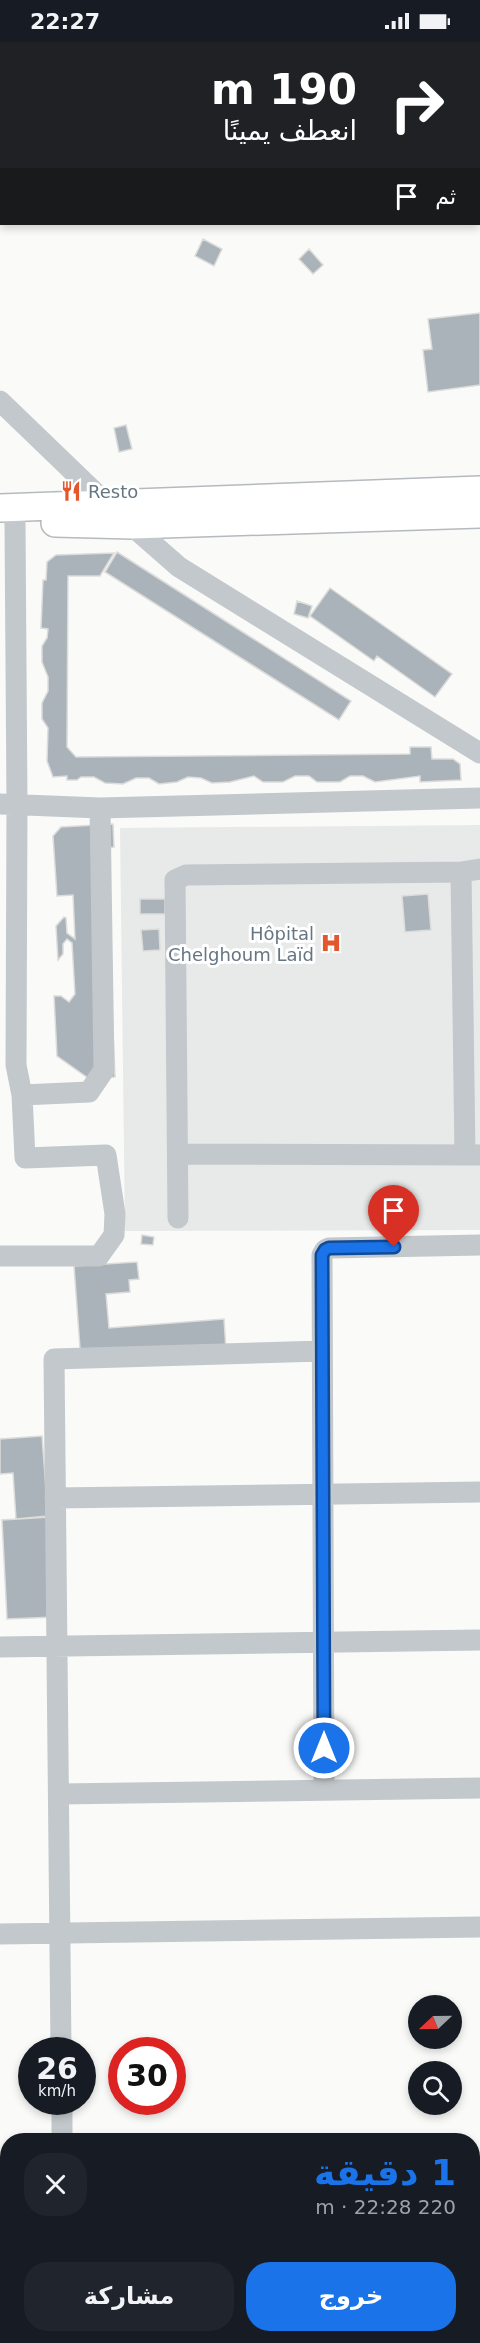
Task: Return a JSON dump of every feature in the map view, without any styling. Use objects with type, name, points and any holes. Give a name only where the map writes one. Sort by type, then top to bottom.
[{"type":"main road","points":[[5,518],[106,504],[480,490]]},
{"type":"main road","points":[[5,518],[132,525],[480,514]]},
{"type":"street","points":[[0,401],[106,504],[179,567],[480,753]]},
{"type":"street","points":[[0,1256],[99,1256],[114,1235],[115,1214],[106,1155],[25,1158],[22,1095],[8,1065],[9,805],[5,518]]},
{"type":"street","points":[[9,805],[100,808],[480,798]]},
{"type":"street","points":[[22,1095],[89,1092],[104,1070],[100,808]]},
{"type":"street","points":[[177,1154],[472,1155],[470,871],[186,875],[175,880],[177,1154],[178,1218]]},
{"type":"street","points":[[324,1790],[322,1255],[329,1248],[480,1245]]},
{"type":"street","points":[[61,2037],[54,1359],[322,1351]]},
{"type":"street","points":[[55,1498],[480,1491]]},
{"type":"street","points":[[0,1647],[480,1640]]},
{"type":"street","points":[[58,1794],[480,1788]]},
{"type":"street","points":[[0,1934],[480,1927]]},
{"type":"street","points":[[62,2115],[62,2133]]},
{"type":"shaded area","points":[[480,825],[480,1230],[125,1231],[120,828]]},
{"type":"building","points":[[203,239],[222,249],[214,266],[195,256]]},
{"type":"building","points":[[309,249],[323,265],[313,274],[299,259]]},
{"type":"building","points":[[480,313],[480,385],[428,392],[423,350],[432,349],[428,319]]},
{"type":"building","points":[[126,425],[132,449],[119,452],[114,428]]},
{"type":"building","points":[[117,552],[351,701],[339,720],[105,572]]},
{"type":"building","points":[[114,553],[100,576],[68,576],[67,747],[76,757],[410,754],[410,747],[431,747],[432,759],[453,759],[460,764],[461,780],[420,782],[420,776],[375,782],[363,776],[350,776],[340,782],[317,782],[309,776],[295,776],[283,782],[263,782],[254,776],[230,782],[212,783],[201,778],[188,777],[177,782],[159,784],[149,778],[136,778],[123,784],[105,783],[94,777],[67,780],[67,776],[53,777],[47,761],[48,728],[42,719],[42,703],[48,691],[48,677],[42,662],[42,646],[47,638],[48,629],[41,628],[43,580],[46,580],[47,562],[56,555]]},
{"type":"building","points":[[330,588],[452,674],[435,697],[377,656],[374,661],[310,616]]},
{"type":"building","points":[[297,601],[312,606],[308,618],[294,614]]},
{"type":"building","points":[[113,824],[114,847],[105,848],[115,1077],[88,1078],[57,1056],[54,996],[61,996],[69,1002],[75,994],[72,943],[67,939],[63,944],[63,954],[58,960],[56,926],[64,917],[67,933],[75,939],[73,895],[57,896],[53,836],[61,827]]},
{"type":"building","points":[[428,894],[431,930],[405,932],[402,896]]},
{"type":"building","points":[[140,899],[165,899],[165,914],[140,914]]},
{"type":"building","points":[[159,929],[160,950],[143,951],[141,930]]},
{"type":"building","points":[[142,1235],[154,1237],[153,1245],[141,1244]]},
{"type":"building","points":[[137,1262],[139,1279],[129,1280],[130,1292],[106,1294],[109,1328],[224,1319],[226,1351],[81,1362],[74,1266]]},
{"type":"building","points":[[42,1436],[48,1516],[16,1519],[13,1473],[0,1474],[0,1439]]},
{"type":"building","points":[[50,1517],[55,1617],[7,1619],[2,1520]]},
{"type":"place","name":"Resto","points":[[71,491]]},
{"type":"place","name":"Hôpital Chelghoum Laïd","points":[[331,943]]},
{"type":"route","points":[[324,1748],[322,1255],[329,1248],[394,1247]]}]
